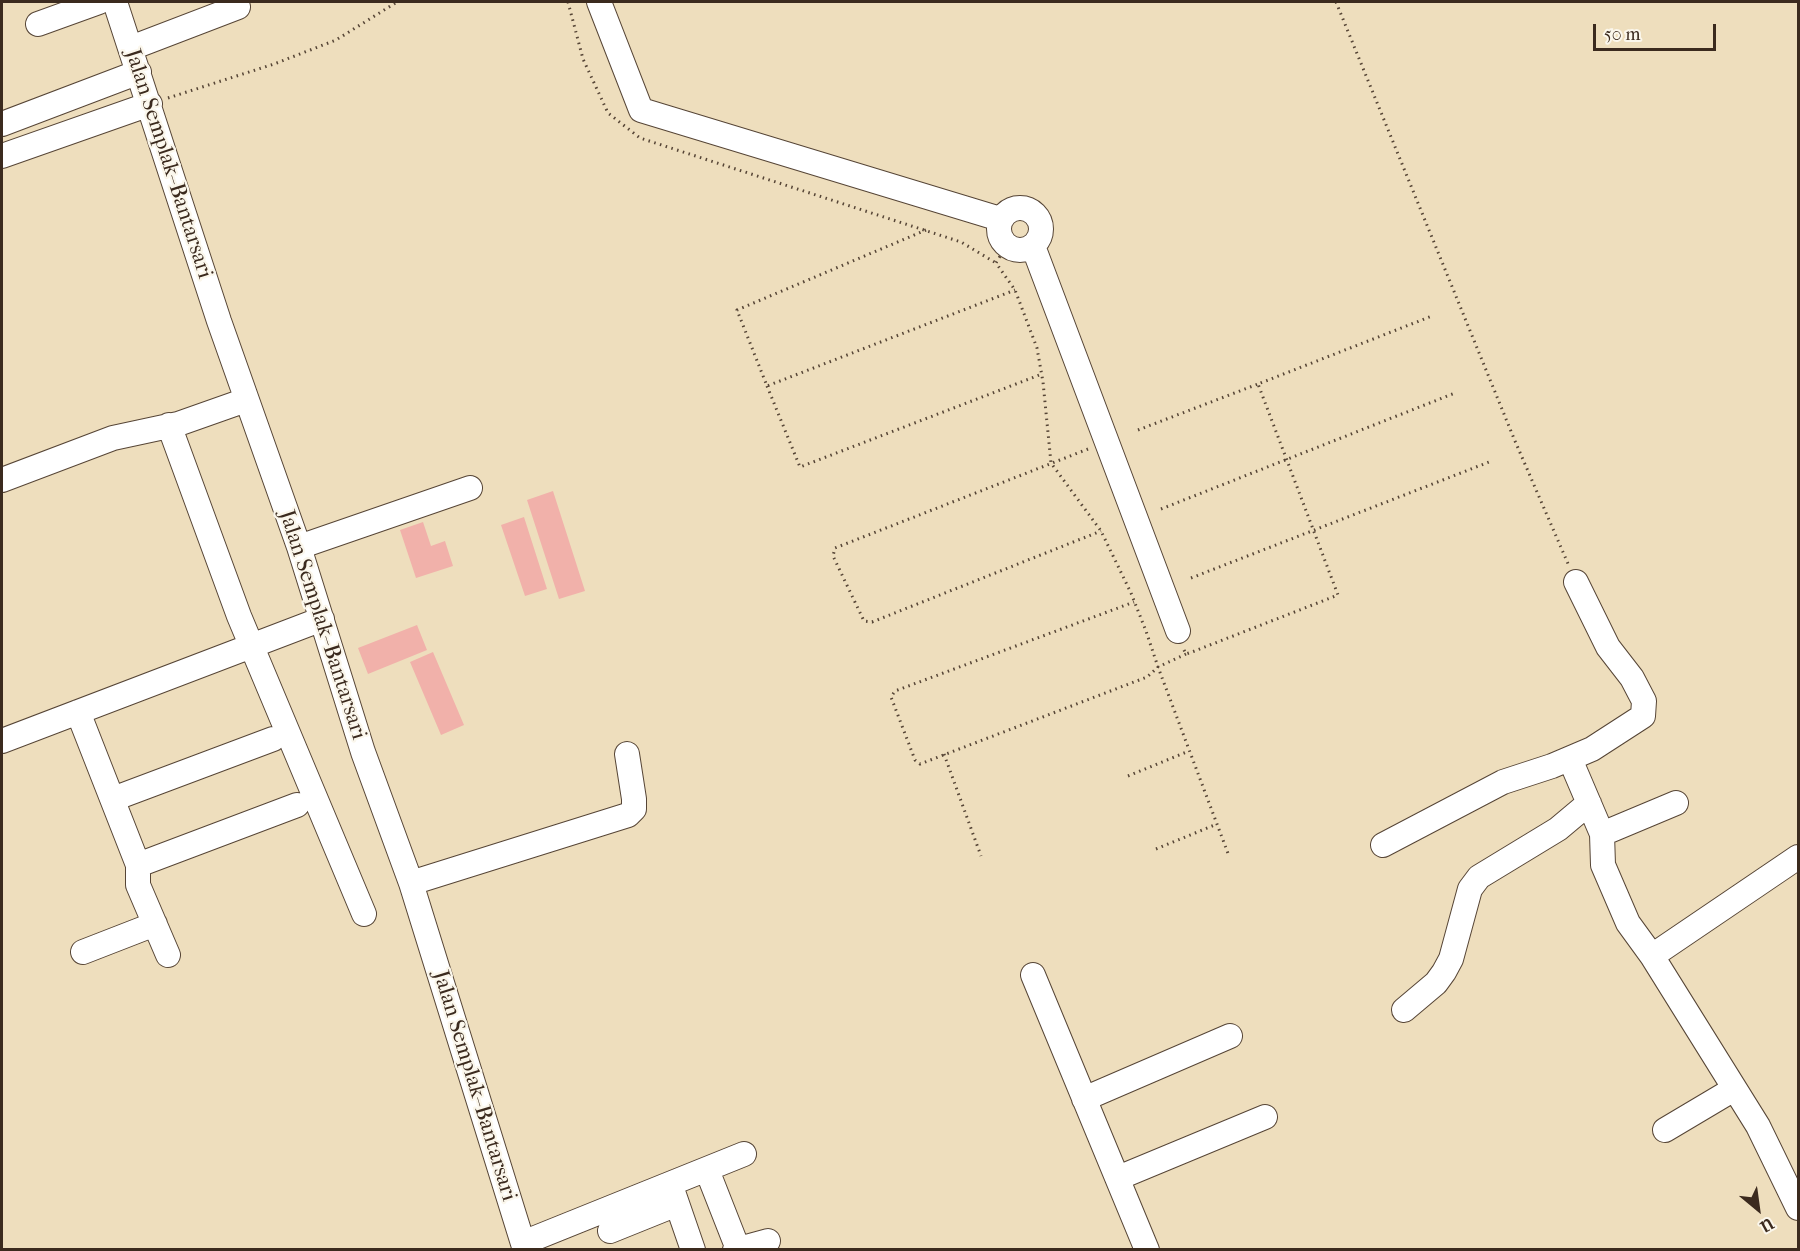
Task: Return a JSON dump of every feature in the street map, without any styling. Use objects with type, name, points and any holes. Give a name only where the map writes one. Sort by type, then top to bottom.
[{"type":"street","points":[[38,24],[99,2]]},
{"type":"street","name":"Jalan Semplak–Bantarsari","points":[[115,2],[246,400],[299,547],[363,752],[411,883],[524,1246]]},
{"type":"street","points":[[599,2],[641,110],[1000,219]]},
{"type":"street","points":[[131,48],[238,7]]},
{"type":"street","points":[[2,124],[139,72]]},
{"type":"street","points":[[2,156],[150,104]]},
{"type":"street","points":[[1027,207],[1039,218],[1042,233],[1033,246],[1019,251],[1006,246],[998,233],[1000,219],[1011,208],[1027,207]]},
{"type":"street","points":[[1033,246],[1178,631]]},
{"type":"street","points":[[2,480],[113,438],[169,425],[246,400]]},
{"type":"street","points":[[169,425],[251,646],[364,914]]},
{"type":"street","points":[[299,547],[470,488]]},
{"type":"street","points":[[1383,845],[1503,782],[1570,759],[1602,744],[1643,716],[1644,701],[1632,678],[1608,647],[1576,582]]},
{"type":"street","points":[[2,741],[322,619]]},
{"type":"street","points":[[78,712],[138,865],[138,885],[168,955]]},
{"type":"street","points":[[113,800],[273,739]]},
{"type":"street","points":[[411,883],[615,822],[628,815],[634,809],[634,799],[627,754]]},
{"type":"street","points":[[1570,759],[1602,834],[1603,865],[1628,923],[1652,956],[1758,1126],[1798,1208]]},
{"type":"street","points":[[1404,1010],[1444,972],[1457,938],[1470,889],[1479,877],[1558,829],[1589,803]]},
{"type":"street","points":[[1602,834],[1676,803]]},
{"type":"street","points":[[138,865],[297,805]]},
{"type":"street","points":[[1652,956],[1798,857]]},
{"type":"street","points":[[83,952],[155,924]]},
{"type":"street","points":[[1033,975],[1147,1250]]},
{"type":"street","points":[[1084,1099],[1230,1036]]},
{"type":"street","points":[[1665,1130],[1734,1089]]},
{"type":"street","points":[[1118,1178],[1265,1117]]},
{"type":"street","points":[[524,1246],[610,1231],[674,1195],[707,1170],[744,1154]]},
{"type":"street","points":[[707,1170],[736,1249],[768,1241]]},
{"type":"street","points":[[674,1195],[693,1250]]},
{"type":"path","points":[[150,104],[274,64],[336,40],[397,2]]},
{"type":"path","points":[[1336,2],[1515,441],[1576,582]]},
{"type":"path","points":[[927,230],[737,310],[800,467],[1042,374]]},
{"type":"path","points":[[1006,246],[996,263],[1015,290],[1037,348],[1042,374],[1051,463],[1101,531],[1134,602],[1229,855]]},
{"type":"path","points":[[767,386],[1015,290]]},
{"type":"path","points":[[1138,430],[1432,316]]},
{"type":"path","points":[[1134,602],[895,691],[891,697],[915,760],[920,764],[1147,677],[1158,667],[1186,654],[1338,595],[1258,384]]},
{"type":"path","points":[[1161,509],[1455,393]]},
{"type":"path","points":[[1101,531],[872,622],[864,621],[833,556],[835,548],[1107,442]]},
{"type":"path","points":[[1191,578],[1489,462]]},
{"type":"path","points":[[1178,631],[1186,654]]},
{"type":"path","points":[[1128,776],[1189,751]]},
{"type":"path","points":[[944,754],[981,856]]},
{"type":"path","points":[[1156,849],[1217,825]]},
{"type":"building","points":[[553,491],[585,591],[559,599],[527,500]]},
{"type":"building","points":[[524,517],[547,589],[525,596],[501,525]]},
{"type":"building","points":[[423,522],[431,546],[445,541],[453,566],[416,578],[400,530]]},
{"type":"building","points":[[417,625],[427,650],[368,674],[358,648]]},
{"type":"building","points":[[433,652],[464,725],[441,735],[410,662]]}]
